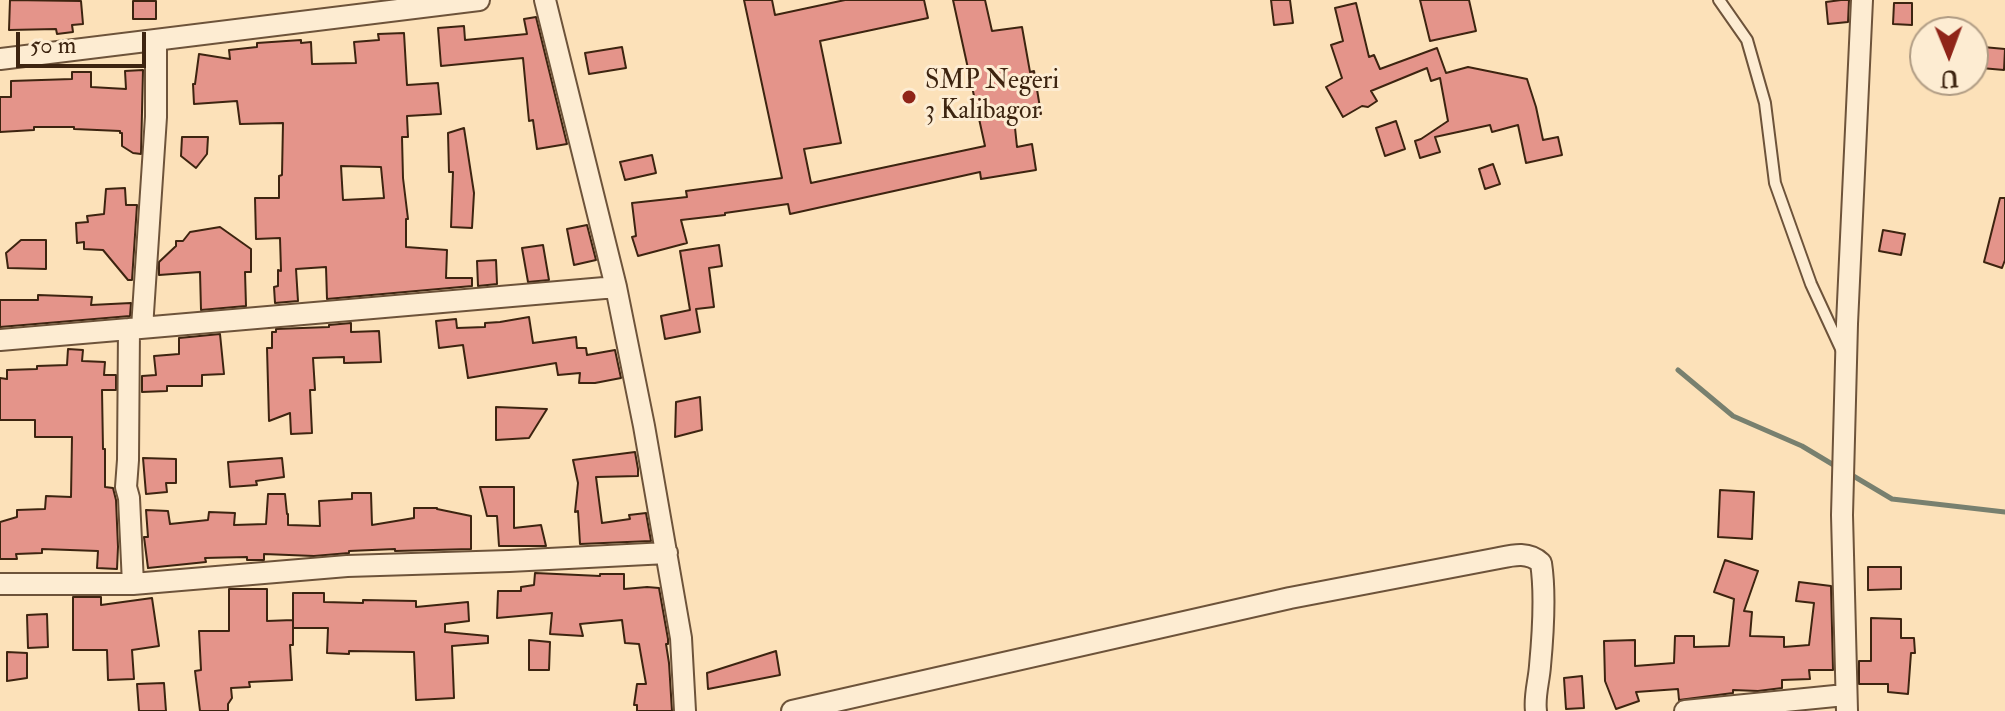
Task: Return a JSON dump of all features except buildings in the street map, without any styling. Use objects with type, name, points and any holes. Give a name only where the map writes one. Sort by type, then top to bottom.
[{"type":"street","points":[[0,59],[479,0]]},
{"type":"street","points":[[545,0],[616,287],[681,638],[685,711]]},
{"type":"street","points":[[1685,711],[1846,703],[1842,515],[1862,0]]},
{"type":"street","points":[[133,584],[126,487],[136,328],[156,131],[156,41]]},
{"type":"street","points":[[0,340],[616,287]]},
{"type":"street","points":[[0,584],[133,584],[347,566],[667,553]]},
{"type":"street","points":[[792,711],[1290,598],[1526,554],[1541,563],[1544,581],[1536,711]]},
{"type":"lane","points":[[1719,0],[1747,40],[1765,103],[1778,194],[1811,284],[1847,360]]},
{"type":"waterway","points":[[1678,370],[1733,416],[1802,446],[1837,467]]},
{"type":"waterway","points":[[1850,474],[1892,499],[2005,512]]},
{"type":"place","name":"SMP Negeri 3 Kalibagor","points":[[909,97]]}]
